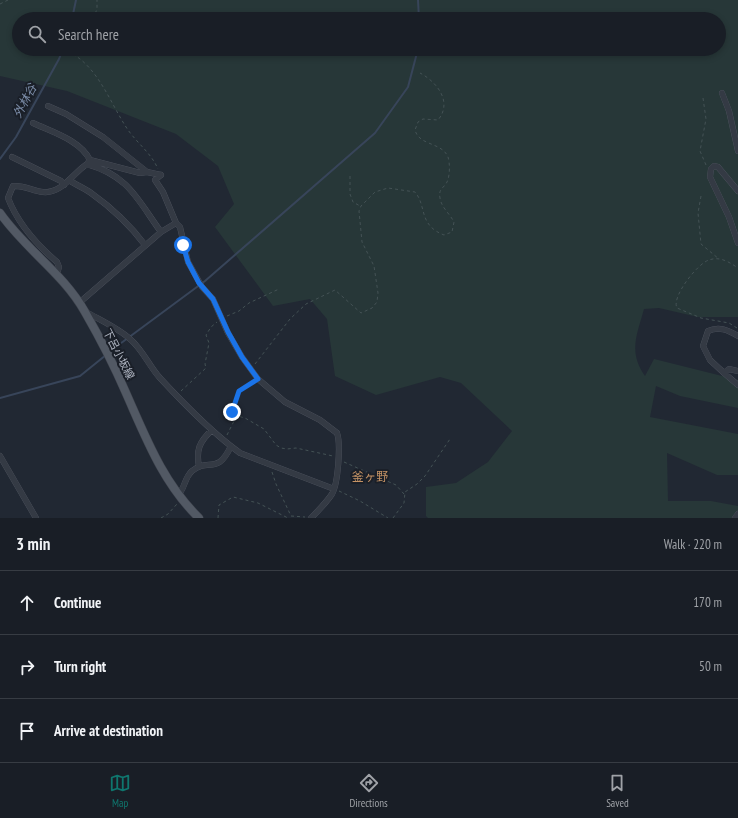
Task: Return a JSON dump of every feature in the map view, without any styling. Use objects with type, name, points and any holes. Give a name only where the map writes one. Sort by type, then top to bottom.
[{"type":"main road","name":"下呂小坂線","points":[[0,213],[12,230],[25,244],[57,274],[84,310],[126,391],[158,463],[180,498],[199,518]]},
{"type":"street","points":[[722,93],[729,111],[738,151]]},
{"type":"street","points":[[48,106],[66,114],[103,137],[147,172]]},
{"type":"street","points":[[33,123],[75,144],[84,152],[88,162],[112,173],[122,180],[161,232]]},
{"type":"street","points":[[12,157],[61,181],[64,184]]},
{"type":"street","points":[[88,162],[140,173],[147,172],[161,175]]},
{"type":"street","points":[[57,274],[59,267],[57,262],[24,228],[8,198],[13,186],[44,192],[57,190],[88,162]]},
{"type":"street","points":[[738,191],[722,170],[714,166],[711,169],[710,177],[738,243]]},
{"type":"street","points":[[161,175],[155,180],[163,192],[176,223],[180,227],[188,262],[200,285],[213,299],[223,318],[228,332],[251,369],[258,379],[286,402],[309,413],[332,427],[339,438],[334,489],[327,500],[310,518]]},
{"type":"street","points":[[69,180],[103,202],[116,213],[134,230],[145,245]]},
{"type":"street","points":[[79,303],[145,245],[161,232],[176,223]]},
{"type":"street","points":[[84,310],[130,338],[142,352],[158,377],[212,430],[240,453],[334,489]]},
{"type":"street","points":[[738,336],[725,329],[715,328],[708,331],[704,338],[703,346],[710,360],[738,385]]},
{"type":"street","points":[[724,373],[729,369],[738,371]]},
{"type":"street","points":[[199,468],[197,449],[200,441],[212,430]]},
{"type":"street","points":[[180,498],[190,474],[199,468],[219,464],[226,458],[231,446]]},
{"type":"street","points":[[0,456],[36,518]]},
{"type":"street","points":[[735,518],[738,514]]},
{"type":"path","points":[[0,4],[8,0]]},
{"type":"path","points":[[96,0],[96,12]]},
{"type":"path","points":[[76,56],[86,64],[107,92],[127,129],[151,155],[161,175]]},
{"type":"path","points":[[251,369],[286,324],[306,304],[335,290],[361,313],[372,308],[377,302],[378,293],[374,266],[362,242],[359,211],[361,206],[375,192],[388,188],[415,192],[418,196],[425,218],[434,229],[444,235],[452,232],[454,222],[440,198],[440,188],[447,182],[449,168],[447,155],[440,148],[422,140],[415,130],[418,122],[423,119],[438,120],[443,114],[446,106],[444,98],[430,77],[420,73]]},
{"type":"path","points":[[703,98],[706,119],[700,153],[706,165],[711,169]]},
{"type":"path","points":[[350,176],[350,194],[353,202],[361,206]]},
{"type":"path","points":[[701,196],[698,218],[701,244],[719,259]]},
{"type":"path","points":[[738,268],[731,262],[719,259],[710,260],[699,267],[677,296],[675,306],[701,318],[733,325],[738,330]]},
{"type":"path","points":[[177,395],[205,370],[209,349],[206,335],[211,327],[223,318],[239,311],[249,303],[279,290]]},
{"type":"path","points":[[225,441],[227,432],[234,418],[232,409],[239,391],[258,379]]},
{"type":"path","points":[[234,415],[245,418],[264,429],[276,445],[282,448],[296,448],[315,451],[338,459],[396,486],[404,495]]},
{"type":"path","points":[[394,518],[404,503],[406,489],[417,484],[425,476],[450,439]]},
{"type":"path","points":[[270,464],[276,484],[291,516],[310,518]]},
{"type":"path","points":[[334,489],[360,501],[388,518]]},
{"type":"path","points":[[218,518],[219,505],[233,497],[258,503],[288,518]]},
{"type":"path","points":[[161,518],[168,514],[180,498]]},
{"type":"shaded area","points":[[0,0],[738,0],[738,317],[698,317],[659,308],[644,309],[637,335],[635,351],[640,367],[645,376],[654,359],[738,380],[738,408],[680,396],[656,386],[650,417],[738,434],[738,475],[717,475],[667,453],[668,501],[711,501],[738,506],[738,518],[428,518],[426,516],[426,487],[456,483],[488,462],[512,431],[461,383],[440,377],[376,395],[335,376],[327,319],[310,299],[273,306],[215,227],[234,204],[218,166],[176,134],[67,91],[0,76]]},
{"type":"waterway","name":"外林谷","points":[[73,12],[76,0]]},
{"type":"waterway","points":[[418,0],[419,12]]},
{"type":"waterway","name":"外林谷","points":[[0,159],[16,137],[60,56]]},
{"type":"waterway","points":[[109,352],[205,281],[375,133],[408,87],[416,56]]},
{"type":"waterway","points":[[0,398],[80,376],[106,355]]},
{"type":"district","name":"釜ヶ野","points":[[370,477]]},
{"type":"route","points":[[183,245],[188,262],[199,283],[213,299],[222,316],[226,328],[242,357],[258,379],[239,391],[232,412]]}]
